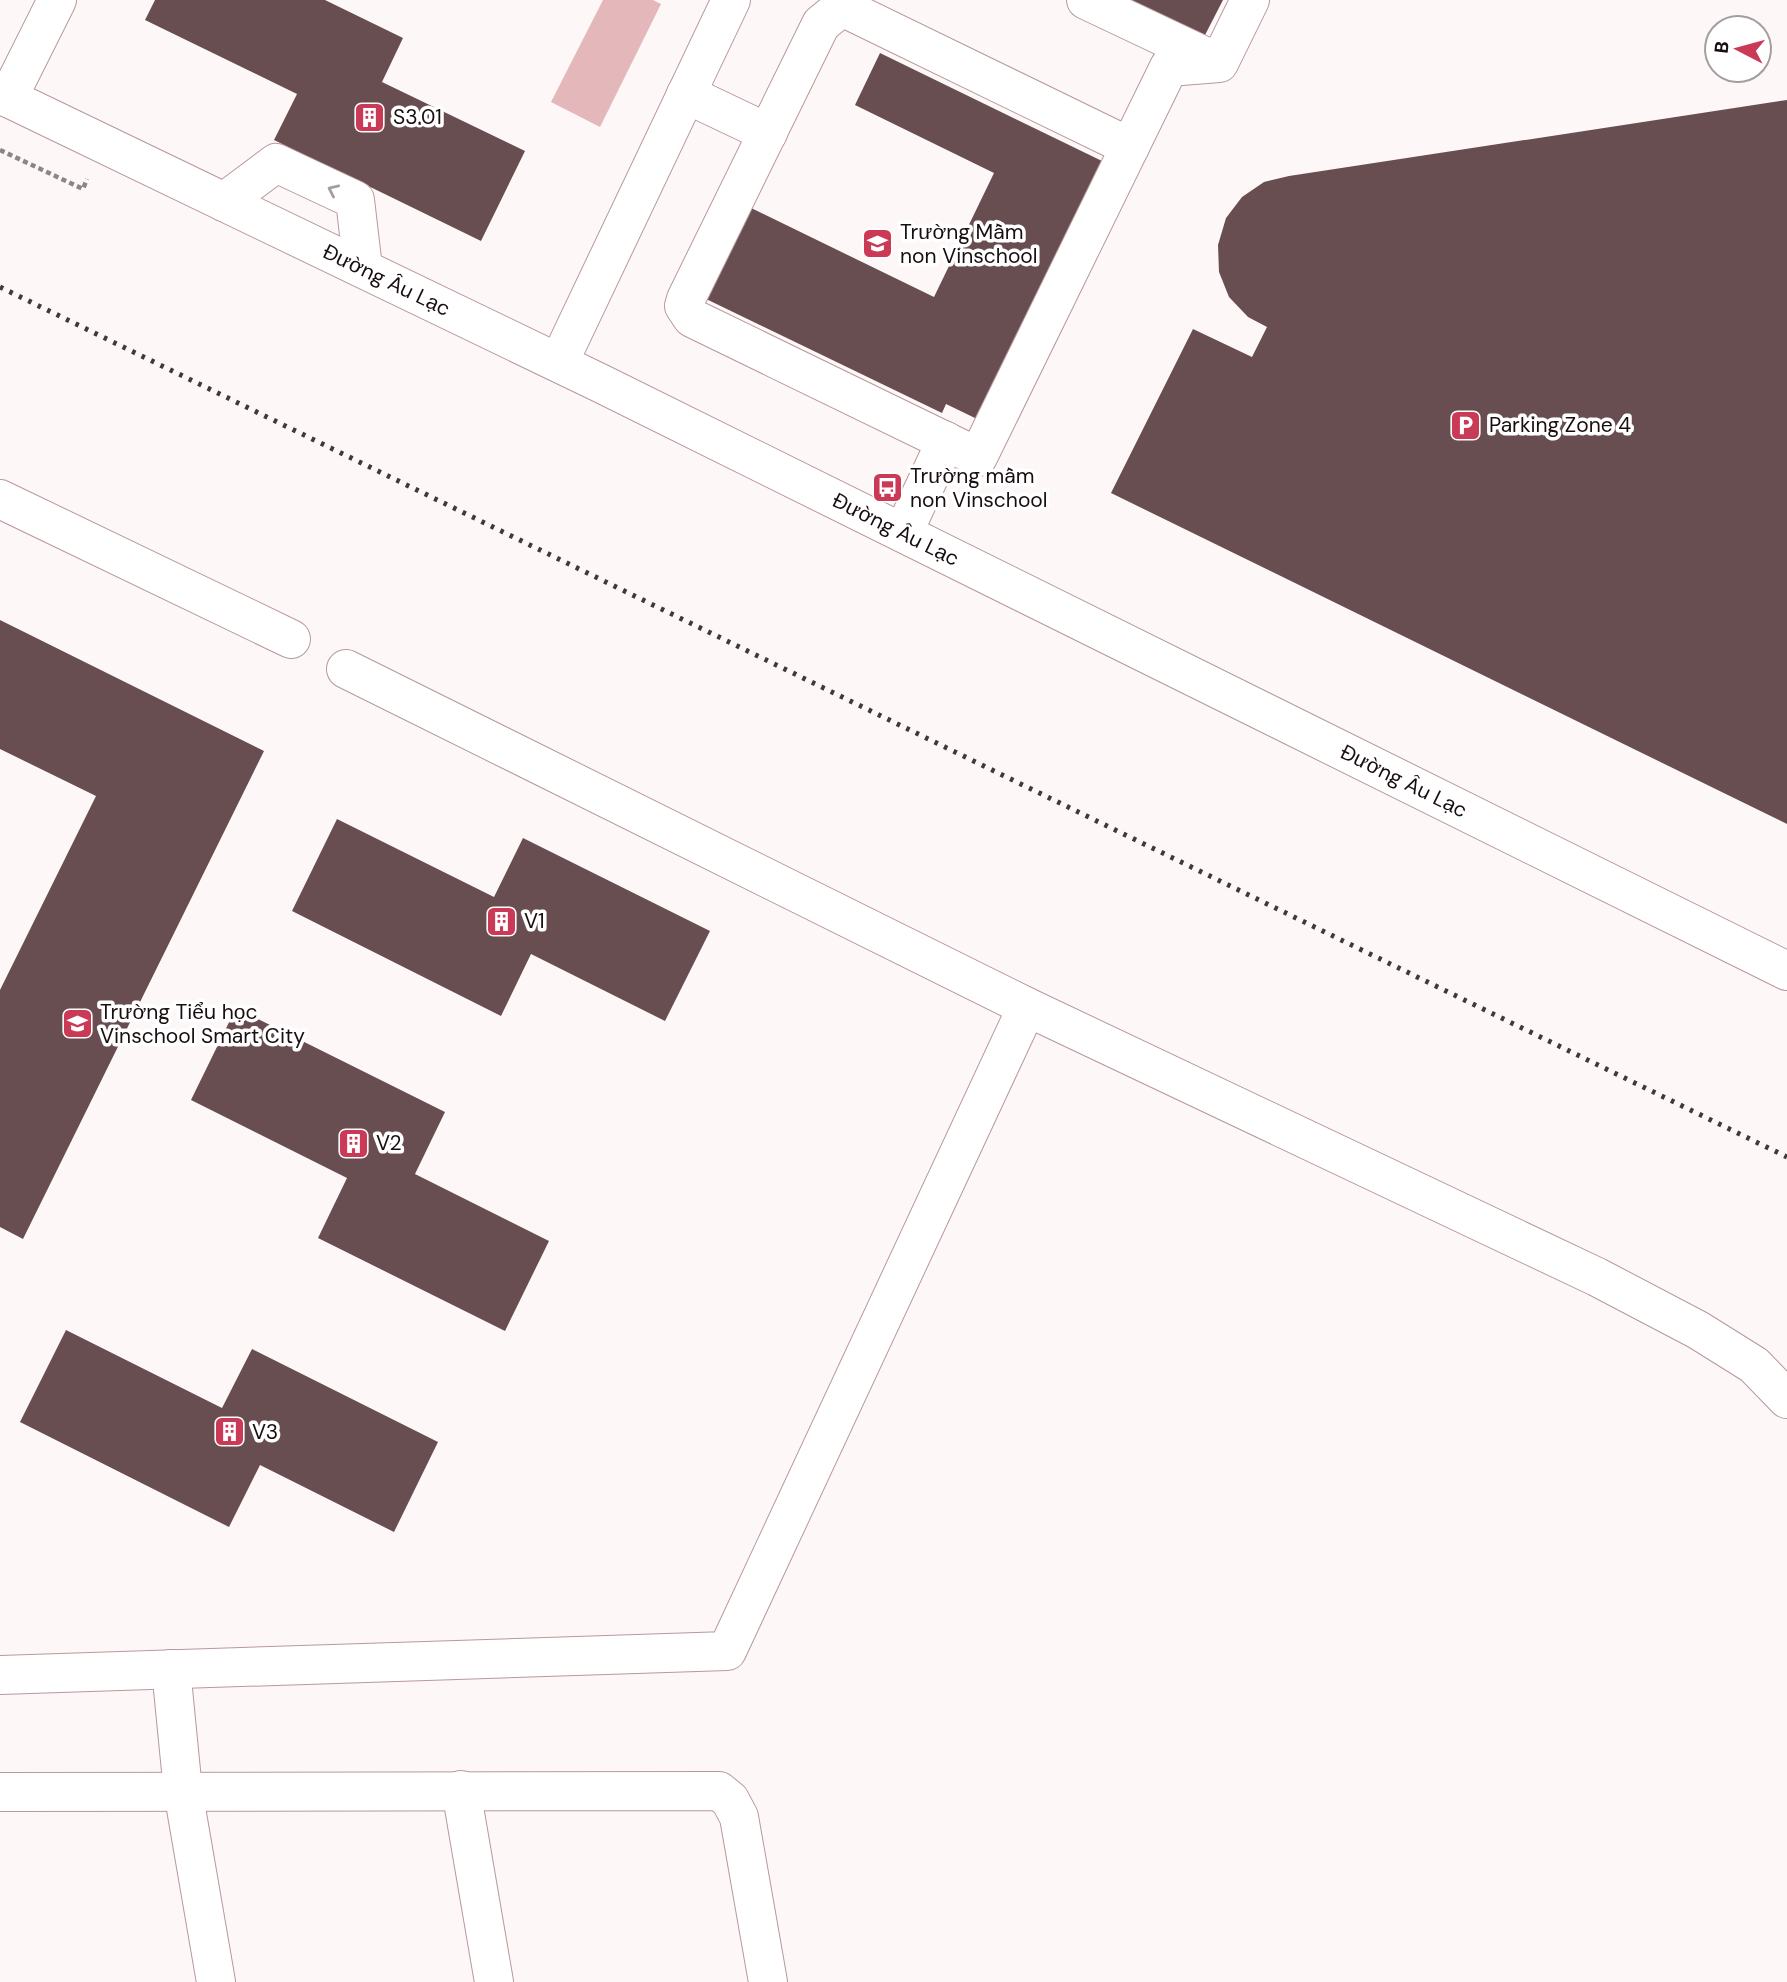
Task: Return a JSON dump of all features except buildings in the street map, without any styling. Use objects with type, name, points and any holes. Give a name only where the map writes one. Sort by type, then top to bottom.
[{"type":"street","points":[[4,96],[57,0]]},
{"type":"street","points":[[558,362],[732,0]]},
{"type":"street","points":[[1086,0],[1219,63]]},
{"type":"street","points":[[1219,63],[1250,0]]},
{"type":"street","points":[[1130,147],[844,3],[821,24],[684,306],[692,318],[978,457],[1130,147],[1169,66],[1219,63]]},
{"type":"street","points":[[686,94],[768,133]]},
{"type":"street","name":"Đường Âu Lạc","points":[[4,96],[558,362],[1787,971]]},
{"type":"street","points":[[224,202],[276,163],[355,200],[363,268]]},
{"type":"street","points":[[902,533],[946,441]]},
{"type":"street","points":[[0,499],[290,639]]},
{"type":"street","points":[[346,669],[1027,1007],[1597,1277],[1698,1330],[1754,1365],[1787,1399]]},
{"type":"street","points":[[0,1675],[727,1651],[1027,1007]]},
{"type":"street","points":[[171,1669],[183,1791],[216,1982]]},
{"type":"street","points":[[461,1790],[494,1982]]},
{"type":"street","points":[[0,1792],[719,1791],[730,1800],[739,1817],[768,1982]]},
{"type":"path","points":[[0,150],[83,189],[87,180]]},
{"type":"shaded area","points":[[603,0],[653,0],[661,4],[600,127],[551,102]]},
{"type":"railway","points":[[0,287],[1787,1157]]},
{"type":"place","name":"S3.01","points":[[370,117]]},
{"type":"place","name":"Trường Mầm non Vinschool","points":[[877,244]]},
{"type":"place","name":"Parking Zone 4","points":[[1466,425]]},
{"type":"place","name":"Trường mầm non Vinschool","points":[[887,488]]},
{"type":"place","name":"V1","points":[[501,921]]},
{"type":"place","name":"Trường Tiểu học Vinschool Smart City","points":[[77,1024]]},
{"type":"place","name":"V2","points":[[353,1143]]},
{"type":"place","name":"V3","points":[[229,1432]]}]
